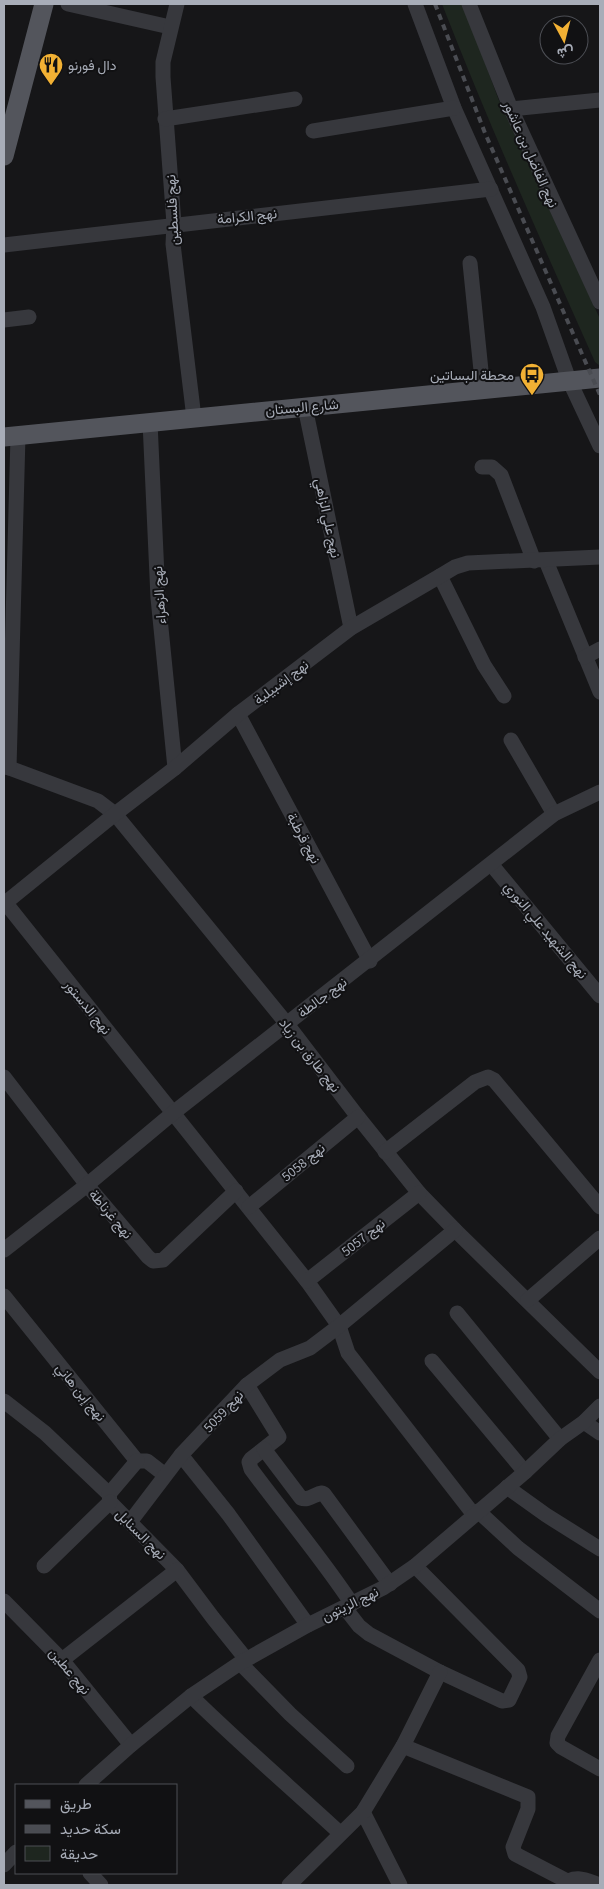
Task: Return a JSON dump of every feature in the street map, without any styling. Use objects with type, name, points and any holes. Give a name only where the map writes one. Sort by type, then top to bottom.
[{"type":"main road","points":[[4,156],[44,4]]},
{"type":"main road","name":"شارع البستان","points":[[11,437],[600,378]]},
{"type":"street","points":[[68,4],[170,27]]},
{"type":"street","name":"نهج فلسطين","points":[[177,4],[163,62],[165,119],[174,224],[173,244],[194,418]]},
{"type":"street","points":[[414,4],[454,108],[543,307],[569,380],[600,446]]},
{"type":"street","name":"نهج الفاضل بن عاشور","points":[[469,4],[510,109],[600,302]]},
{"type":"street","points":[[165,119],[295,99]]},
{"type":"street","points":[[510,109],[600,100]]},
{"type":"street","points":[[313,131],[454,108]]},
{"type":"street","name":"نهج الكرامة","points":[[4,245],[491,189]]},
{"type":"street","points":[[470,263],[483,390]]},
{"type":"street","points":[[4,320],[29,317]]},
{"type":"street","name":"نهج علي الزاهي","points":[[304,407],[351,628]]},
{"type":"street","name":"نهج الزهراء","points":[[150,422],[158,598],[175,768]]},
{"type":"street","points":[[6,767],[11,437]]},
{"type":"street","points":[[482,467],[492,467],[501,475],[600,692]]},
{"type":"street","name":"نهج إشبيلية","points":[[4,903],[175,768],[238,714],[351,628],[455,567],[468,563],[600,557]]},
{"type":"street","points":[[440,576],[484,665],[504,696]]},
{"type":"street","points":[[585,657],[600,648]]},
{"type":"street","name":"نهج قرطبة","points":[[238,714],[370,961]]},
{"type":"street","points":[[511,740],[554,814]]},
{"type":"street","name":"نهج طارق بن زياد","points":[[6,767],[98,801],[115,814],[286,1024],[419,1193],[600,1372]]},
{"type":"street","name":"نهج جالطة","points":[[4,1250],[88,1185],[286,1024],[370,961],[554,814],[600,792]]},
{"type":"street","name":"نهج الشهيد علي النوري","points":[[491,864],[600,996]]},
{"type":"street","name":"نهج الدستور","points":[[4,903],[308,1281],[339,1326],[348,1354],[476,1513],[600,1611]]},
{"type":"street","name":"نهج غرناطة","points":[[4,1077],[88,1185],[148,1257],[157,1262],[163,1260],[236,1191]]},
{"type":"street","points":[[385,1152],[475,1082],[488,1077],[494,1080],[600,1207]]},
{"type":"street","name":"نهج 5058","points":[[249,1207],[358,1117]]},
{"type":"street","name":"نهج 5057","points":[[308,1281],[419,1193]]},
{"type":"street","name":"نهج 5059","points":[[130,1522],[181,1455],[247,1386],[280,1360],[310,1348],[455,1230]]},
{"type":"street","points":[[528,1300],[600,1238]]},
{"type":"street","name":"نهج إبن هاني","points":[[4,1296],[137,1461],[147,1461],[164,1476]]},
{"type":"street","points":[[457,1313],[560,1439]]},
{"type":"street","points":[[432,1361],[525,1472]]},
{"type":"street","points":[[247,1386],[279,1437],[251,1459],[249,1462],[251,1469],[282,1511],[317,1553],[359,1626],[369,1634],[440,1672],[502,1701],[510,1700],[520,1677],[518,1670],[415,1566]]},
{"type":"street","name":"نهج السنابل","points":[[4,1401],[45,1433],[177,1570],[243,1661],[290,1714],[347,1766]]},
{"type":"street","name":"نهج الزيتون","points":[[87,1784],[191,1696],[243,1661],[308,1624],[349,1606],[390,1584],[415,1566],[525,1472],[560,1439],[584,1422],[600,1406]]},
{"type":"street","points":[[584,1422],[600,1433]]},
{"type":"street","points":[[264,1449],[301,1498],[307,1499],[322,1492],[324,1494],[390,1584]]},
{"type":"street","points":[[181,1455],[229,1515],[308,1624]]},
{"type":"street","points":[[44,1566],[109,1498],[137,1461]]},
{"type":"street","points":[[507,1487],[546,1515],[600,1549]]},
{"type":"street","points":[[62,1660],[177,1570]]},
{"type":"street","name":"نهج عطين","points":[[4,1601],[62,1660],[131,1745]]},
{"type":"street","points":[[600,1660],[558,1736],[557,1743],[600,1769]]},
{"type":"street","points":[[289,1885],[363,1812],[403,1746],[440,1672]]},
{"type":"street","points":[[191,1696],[237,1741],[340,1833]]},
{"type":"street","points":[[403,1746],[528,1797],[528,1809],[513,1847],[515,1854],[566,1883],[577,1878],[600,1885]]},
{"type":"street","points":[[363,1812],[400,1885]]},
{"type":"street","points":[[4,1865],[15,1853]]},
{"type":"street","points":[[91,1874],[101,1885]]},
{"type":"green space","points":[[442,4],[463,4],[498,98],[600,319],[600,366],[595,362],[536,228],[478,94]]},
{"type":"railway","points":[[435,4],[485,133],[600,395]]},
{"type":"place","name":"دال فورنو","points":[[51,86]]},
{"type":"place","name":"محطة البساتين","points":[[532,396]]}]
